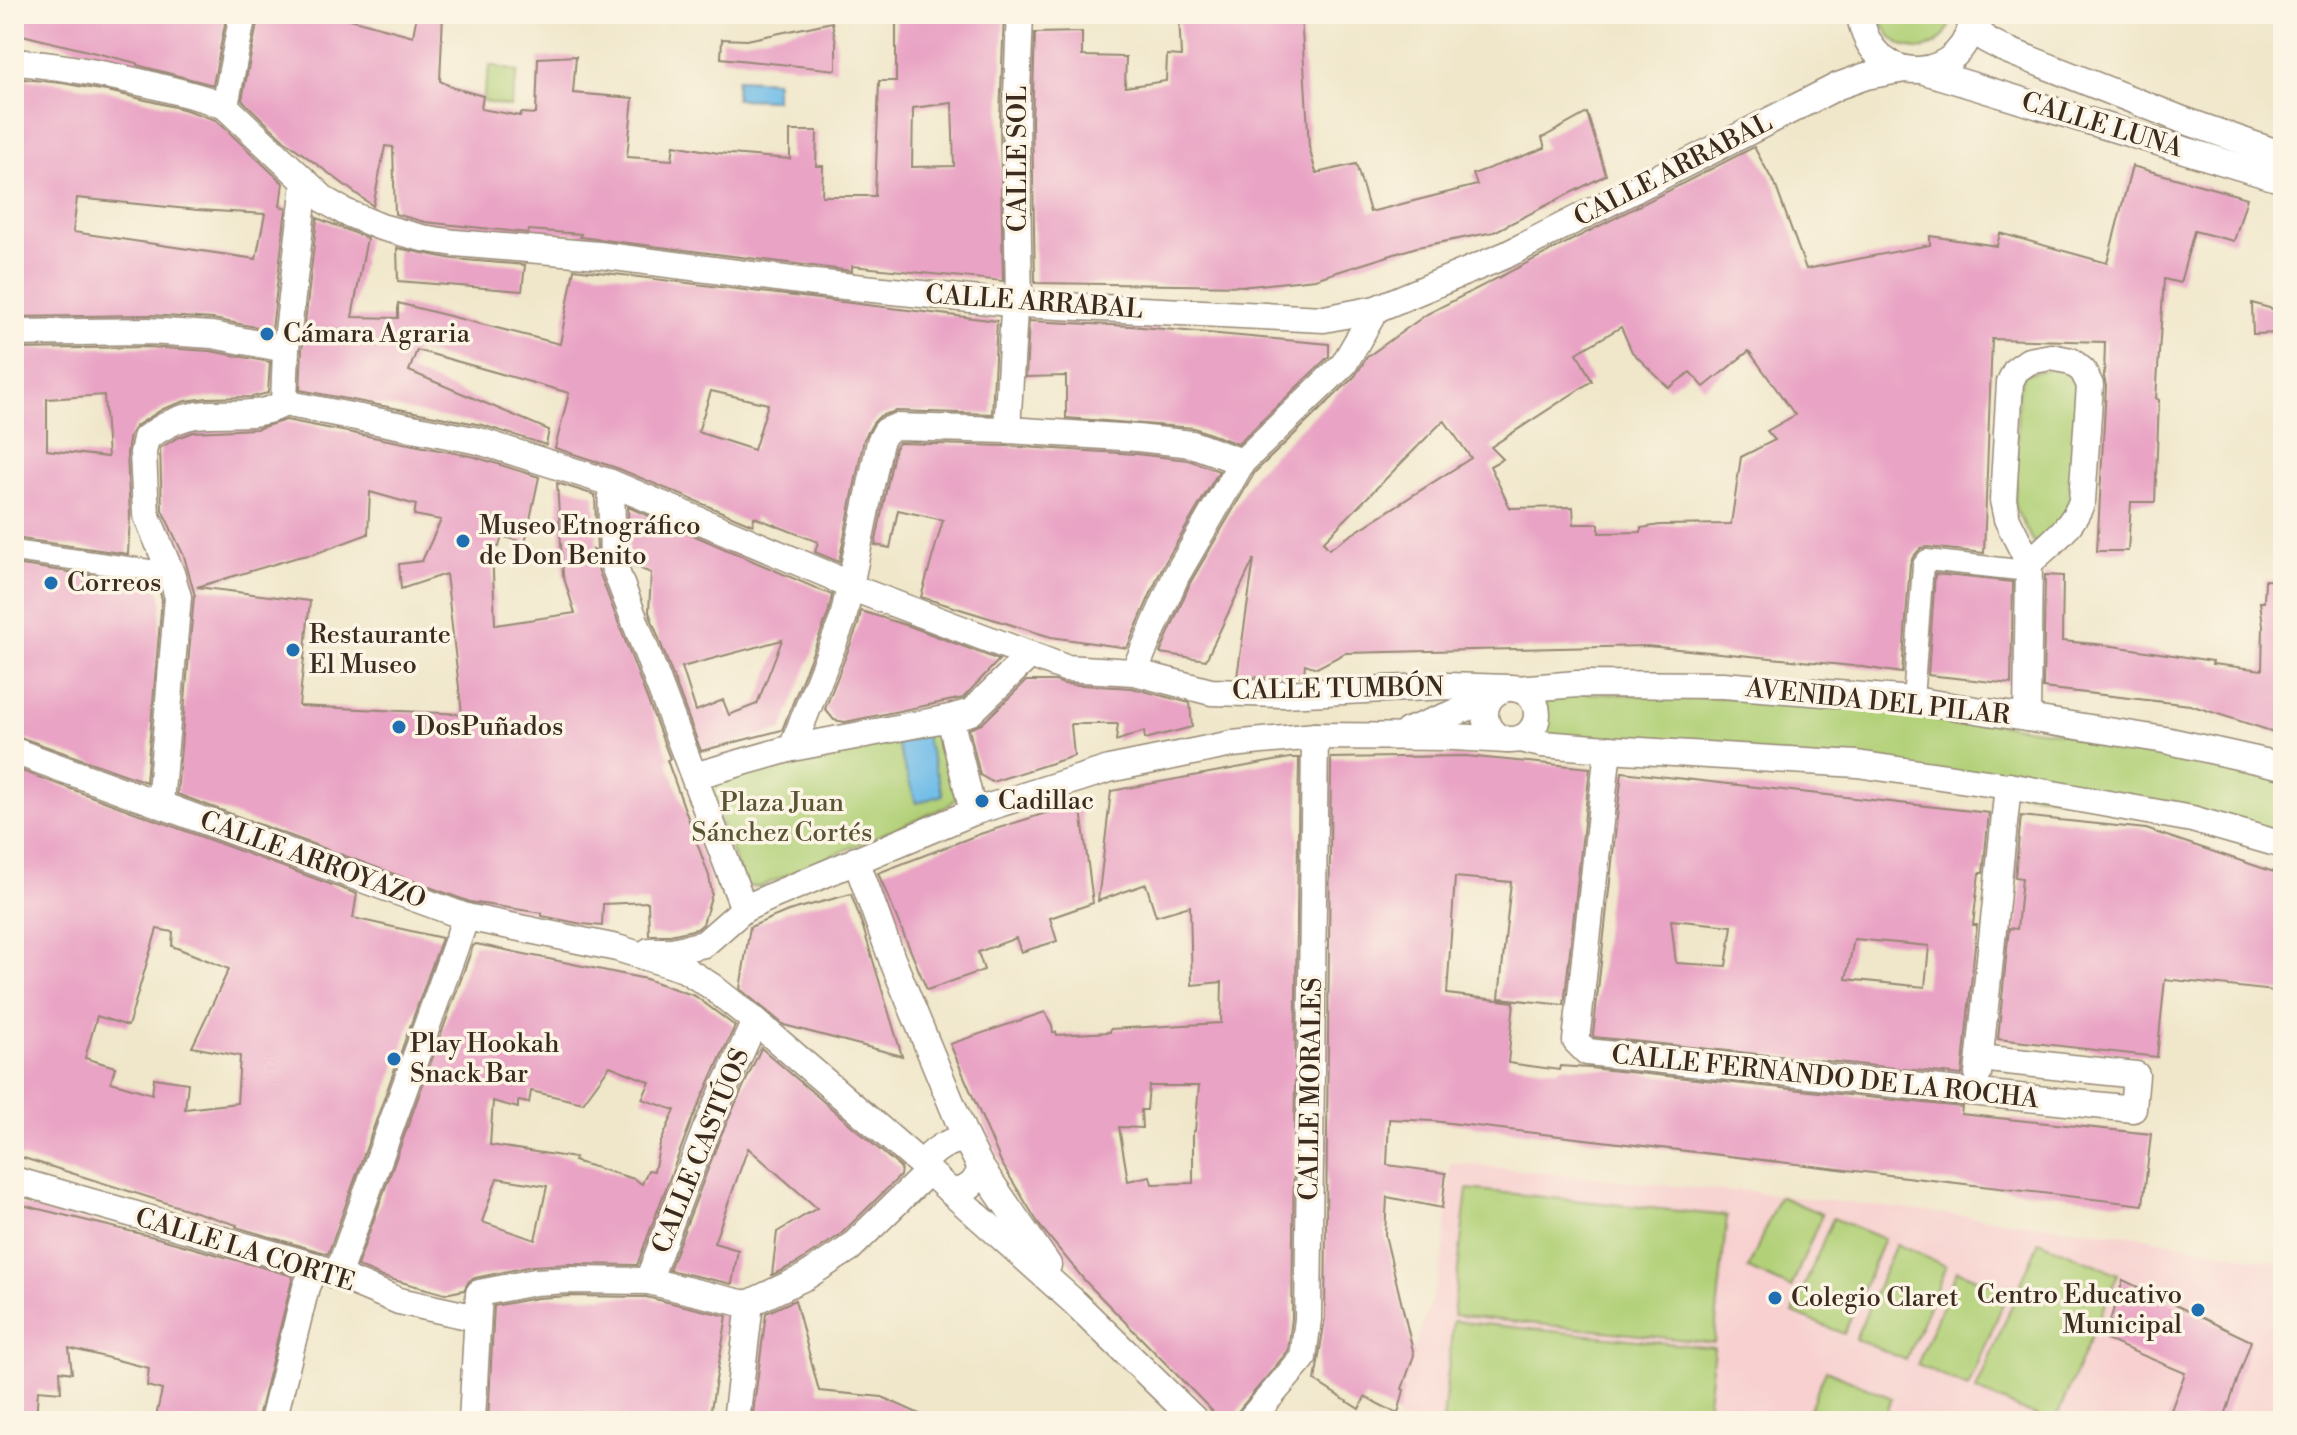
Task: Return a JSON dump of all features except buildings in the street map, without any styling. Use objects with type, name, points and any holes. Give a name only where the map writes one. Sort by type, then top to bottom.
[{"type":"street","points":[[14,62],[102,74],[204,98],[225,106],[243,14]]},
{"type":"street","name":"CALLE SOL","points":[[1007,430],[1014,311],[1019,304],[1016,121],[1020,14]]},
{"type":"street","points":[[1860,14],[1868,44],[1878,56],[1890,64],[1913,70],[1944,63],[1962,46],[1972,19]]},
{"type":"street","name":"CALLE LUNA","points":[[1972,19],[1985,39],[2004,49],[2183,120],[2283,155]]},
{"type":"street","name":"CALLE ARRABAL","points":[[1838,86],[1859,65],[1868,44]]},
{"type":"street","name":"CALLE ARRABAL","points":[[225,106],[326,201],[381,227],[422,238],[599,255],[815,283],[1019,304],[1324,319],[1376,309],[1506,255],[1838,86],[1874,74],[1913,70]]},
{"type":"street","name":"CALLE LUNA","points":[[1913,70],[2283,180]]},
{"type":"street","points":[[160,803],[178,597],[146,514],[143,453],[146,438],[167,423],[195,415],[272,411],[284,403],[286,349],[305,183]]},
{"type":"street","points":[[1134,672],[1176,576],[1242,462],[1344,364],[1376,309]]},
{"type":"street","points":[[14,333],[148,331],[212,335],[286,349]]},
{"type":"street","points":[[1913,700],[1923,565],[1927,560],[2028,567],[2071,525],[2078,514],[2082,501],[2090,385],[2083,371],[2071,361],[2051,357],[2029,361],[2016,370],[2010,382],[2007,401],[2003,500],[2007,519],[2028,567],[2027,718]]},
{"type":"street","name":"CALLE TUMBÓN","points":[[284,403],[479,441],[611,483],[831,576],[850,587],[1065,668],[1134,672],[1211,692],[1284,694],[1447,686],[1506,690]]},
{"type":"street","points":[[792,748],[843,619],[880,442],[886,431],[896,427],[1007,430],[1137,438],[1192,444],[1242,462]]},
{"type":"street","points":[[611,483],[613,563],[744,909]]},
{"type":"street","points":[[14,551],[171,573]]},
{"type":"street","points":[[694,776],[792,748],[971,712],[1030,655]]},
{"type":"street","name":"AVENIDA DEL PILAR","points":[[1393,736],[1506,690],[1577,684],[1723,685],[1913,700],[2165,740],[2283,766]]},
{"type":"street","points":[[1506,690],[1530,697],[1536,713],[1533,728],[1514,739],[1492,731],[1487,724],[1485,708],[1506,690]]},
{"type":"street","points":[[950,718],[973,812]]},
{"type":"street","name":"AVENIDA DEL PILAR","points":[[704,944],[744,909],[973,812],[1109,769],[1232,744],[1315,736],[1514,739],[1608,749],[1857,764],[2008,786],[2192,819],[2283,845]]},
{"type":"street","name":"CALLE MORALES","points":[[1249,1421],[1303,1358],[1308,1319],[1315,736]]},
{"type":"street","name":"CALLE FERNANDO DE LA ROCHA","points":[[1608,749],[1576,1041],[1587,1052],[2133,1109],[2136,1075],[1980,1058]]},
{"type":"street","name":"CALLE ARROYAZO","points":[[14,751],[466,917],[617,948],[684,969],[755,1021],[925,1168]]},
{"type":"street","points":[[1977,1094],[2008,786]]},
{"type":"street","points":[[856,860],[892,959],[966,1139],[981,1168],[1073,1301]]},
{"type":"street","points":[[273,1421],[306,1287],[326,1271],[466,917]]},
{"type":"street","points":[[704,944],[710,965],[711,986]]},
{"type":"street","name":"CALLE ARROYAZO","points":[[617,948],[672,951],[704,944]]},
{"type":"street","name":"CALLE CASTÚOS","points":[[648,1281],[706,1129],[755,1021]]},
{"type":"street","points":[[472,1421],[479,1293],[535,1282],[648,1281],[750,1303],[805,1277],[850,1248],[925,1168],[930,1154],[951,1141],[966,1139]]},
{"type":"street","points":[[925,1168],[1073,1301],[1187,1418]]},
{"type":"street","points":[[951,1192],[964,1191],[976,1182],[981,1168]]},
{"type":"street","name":"CALLE LA CORTE","points":[[14,1180],[326,1271],[399,1301],[477,1318]]},
{"type":"street","points":[[736,1421],[750,1303]]},
{"type":"shaded area","name":"Colegio Claret","points":[[1450,1163],[1736,1190],[2139,1236],[2283,1264],[2283,1421],[1396,1421],[1414,1351],[1437,1285],[1444,1250]]},
{"type":"green space","points":[[1880,14],[1951,14],[1948,29],[1940,40],[1918,49],[1895,41],[1886,30]]},
{"type":"green space","points":[[490,65],[518,72],[510,107],[482,101]]},
{"type":"green space","points":[[2064,367],[2075,377],[2080,390],[2073,500],[2064,518],[2034,544],[2015,508],[2018,393],[2024,374]]},
{"type":"green space","points":[[1544,694],[1832,701],[2120,741],[2283,776],[2283,841],[2202,814],[1542,735]]},
{"type":"green space","name":"Plaza Juan Sánchez Cortés","points":[[938,730],[957,798],[948,806],[760,887],[745,886],[709,794],[712,778]]},
{"type":"green space","points":[[1467,1189],[1727,1216],[1714,1343],[1453,1315]]},
{"type":"green space","points":[[1779,1196],[1822,1214],[1791,1288],[1748,1269]]},
{"type":"green space","points":[[1833,1218],[1884,1239],[1844,1334],[1793,1313]]},
{"type":"green space","points":[[2039,1241],[2118,1274],[2055,1421],[2048,1421],[1976,1390]]},
{"type":"green space","points":[[1896,1244],[1946,1266],[1906,1360],[1855,1339]]},
{"type":"green space","points":[[1957,1270],[2008,1292],[1968,1387],[1917,1365]]},
{"type":"green space","points":[[1453,1321],[1714,1348],[1706,1421],[1443,1421]]},
{"type":"green space","points":[[1826,1370],[1892,1398],[1882,1421],[1815,1421],[1806,1417]]},
{"type":"water","points":[[737,79],[776,81],[775,100],[736,99]]},
{"type":"water","points":[[925,735],[943,795],[916,803],[897,744]]},
{"type":"place","name":"Cámara Agraria","points":[[267,334]]},
{"type":"place","name":"Museo Etnográfico de Don Benito","points":[[463,541]]},
{"type":"place","name":"Correos","points":[[51,583]]},
{"type":"place","name":"Restaurante El Museo","points":[[293,650]]},
{"type":"place","name":"DosPuñados","points":[[399,727]]},
{"type":"place","name":"Cadillac","points":[[982,801]]},
{"type":"place","name":"Play Hookah Snack Bar","points":[[394,1059]]},
{"type":"place","name":"Colegio Claret","points":[[1775,1298]]},
{"type":"place","name":"Centro Educativo Municipal","points":[[2198,1310]]}]
